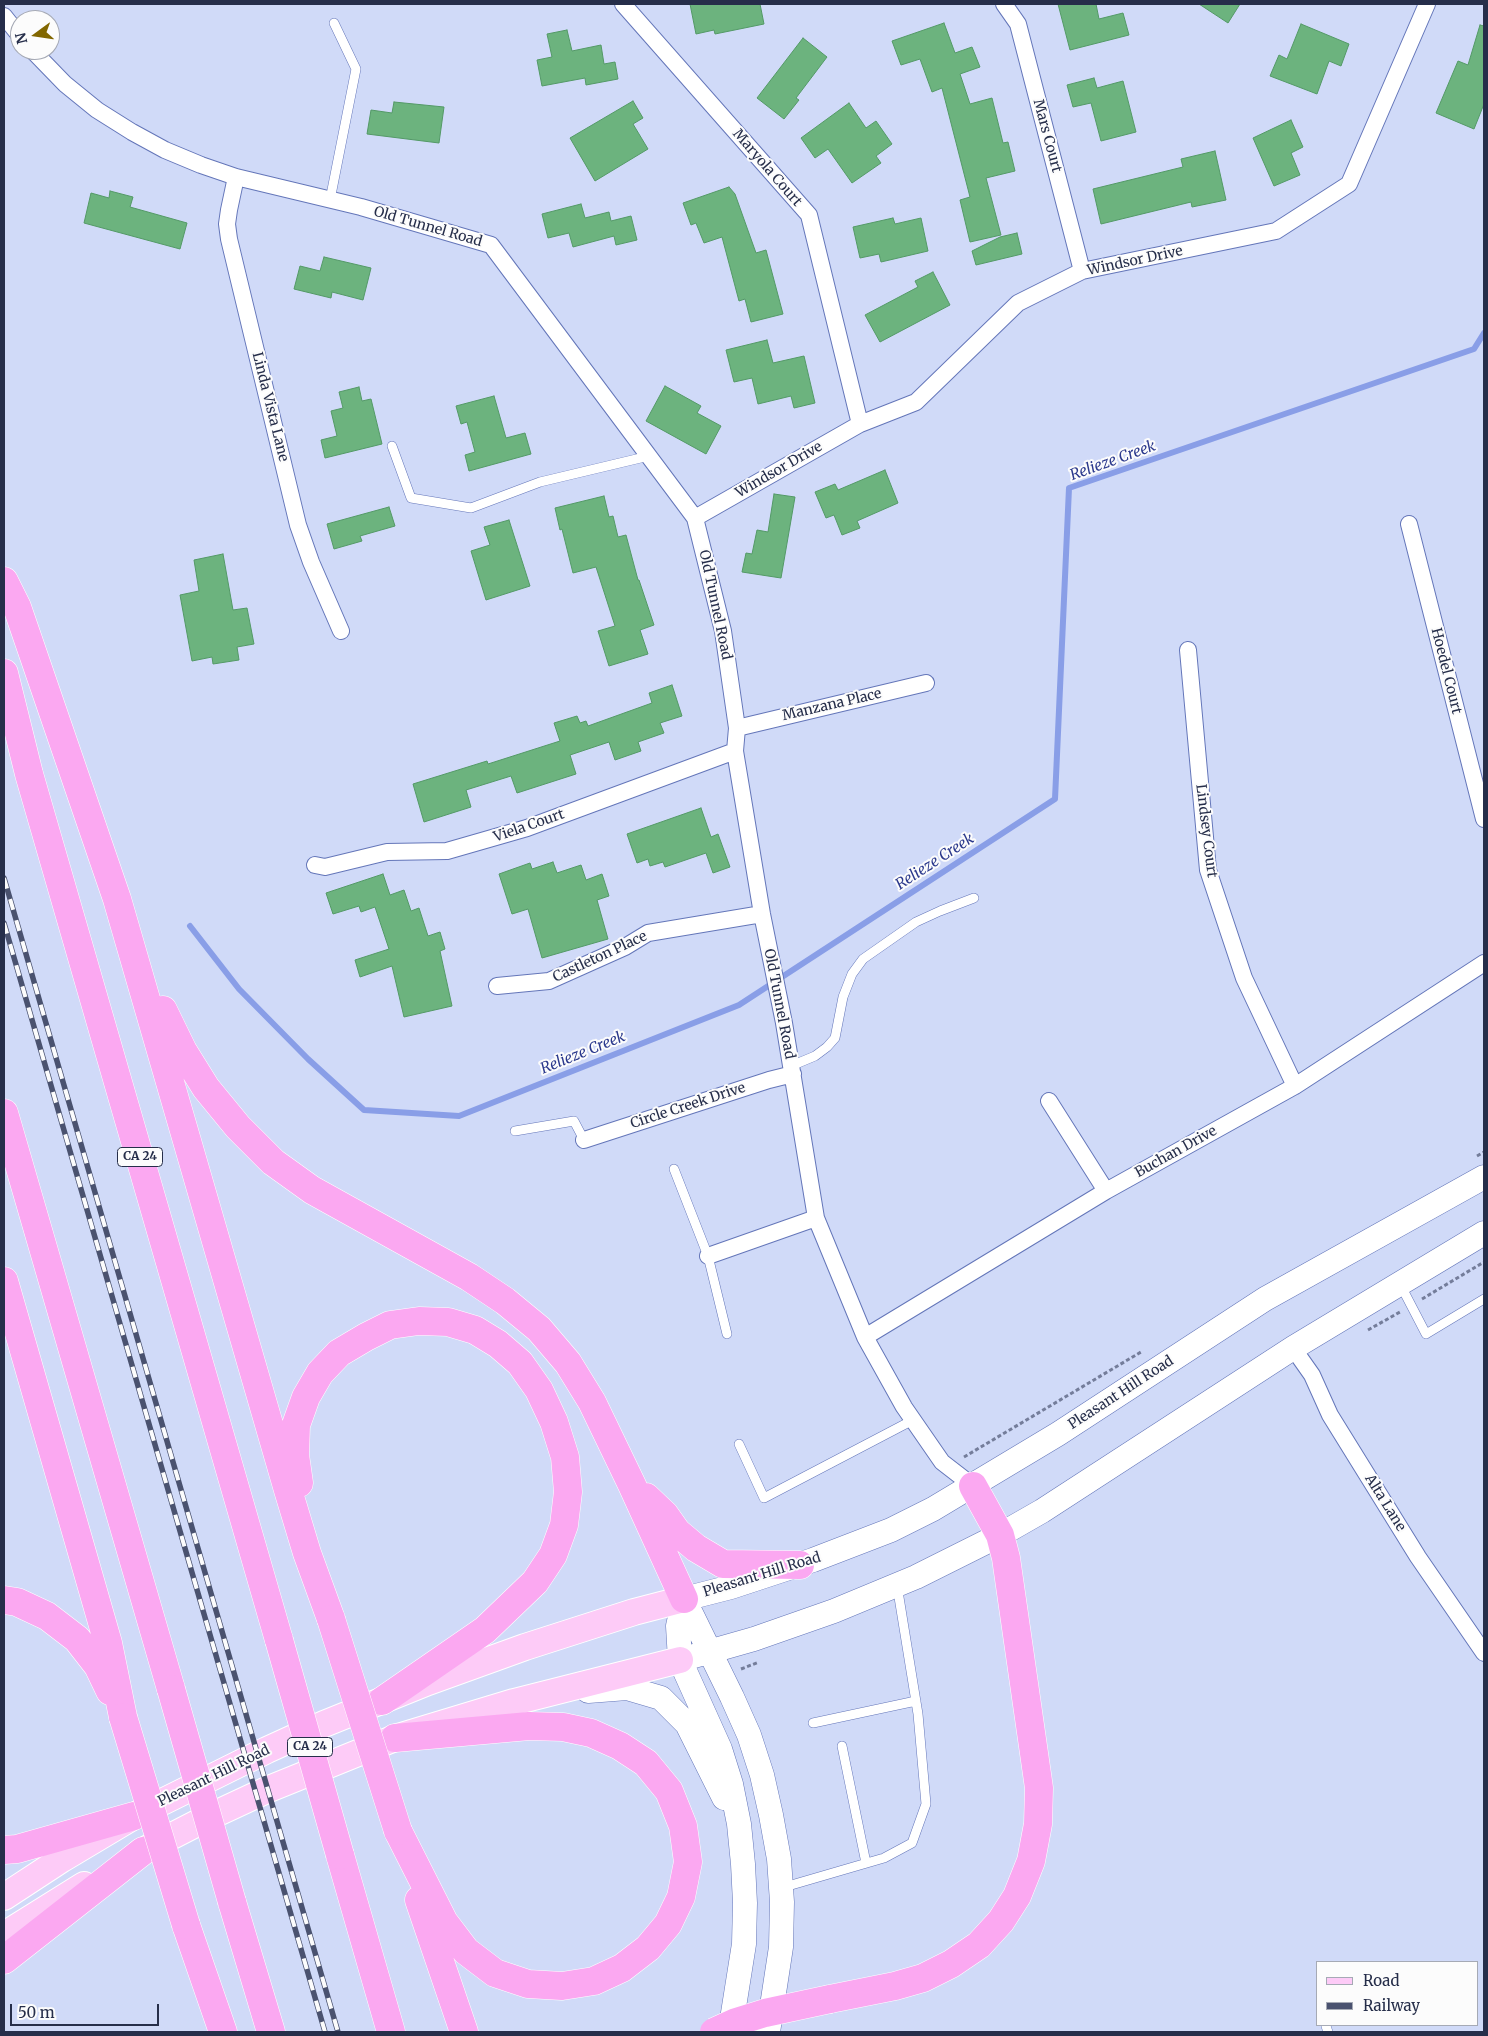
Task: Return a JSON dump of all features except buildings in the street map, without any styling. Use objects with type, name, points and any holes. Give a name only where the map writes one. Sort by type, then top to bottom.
[{"type":"highway","points":[[4,580],[17,607],[117,899],[307,1553],[331,1619],[464,2032]]},
{"type":"highway","name":"CA 24","points":[[4,673],[29,774],[391,2032]]},
{"type":"highway","points":[[117,899],[163,1010],[183,1051],[206,1088],[238,1127],[273,1162],[312,1190],[469,1277],[505,1302],[539,1330],[568,1363],[592,1402],[632,1484],[684,1599]]},
{"type":"highway","points":[[4,1113],[271,2032]]},
{"type":"highway","points":[[4,1281],[108,1642],[123,1718],[186,1925],[223,2032]]},
{"type":"highway","points":[[331,1619],[300,1486],[295,1455],[296,1425],[306,1396],[320,1373],[339,1353],[366,1336],[390,1326],[419,1320],[448,1322],[475,1330],[498,1344],[520,1363],[539,1390],[554,1422],[565,1457],[568,1492],[564,1525],[553,1555],[535,1582],[513,1605],[485,1630],[382,1700]]},
{"type":"highway","points":[[632,1484],[665,1515],[677,1532],[696,1548],[723,1564],[800,1565]]},
{"type":"highway","points":[[714,2032],[736,2022],[765,2013],[922,1978],[951,1964],[979,1945],[1000,1921],[1017,1896],[1031,1861],[1038,1824],[1039,1788],[1007,1567],[1000,1535],[973,1486]]},
{"type":"highway","points":[[4,1600],[18,1602],[47,1616],[77,1639],[98,1666],[123,1718]]},
{"type":"highway","points":[[395,1738],[529,1726],[563,1727],[591,1733],[620,1746],[646,1763],[670,1791],[683,1826],[688,1862],[681,1896],[668,1924],[648,1948],[622,1968],[594,1981],[562,1986],[528,1984],[495,1973],[466,1951],[444,1922],[398,1831]]},
{"type":"highway","points":[[4,1850],[134,1816]]},
{"type":"highway","points":[[4,1960],[143,1851]]},
{"type":"highway","points":[[186,1925],[196,1996],[204,2032]]},
{"type":"main road","name":"Pleasant Hill Road","points":[[4,1897],[62,1859],[134,1816],[267,1750],[382,1700],[525,1647],[634,1612],[731,1587],[800,1565],[891,1530],[973,1486],[1058,1434],[1265,1299],[1484,1177]]},
{"type":"main road","points":[[4,1935],[143,1851],[209,1817],[269,1789],[395,1738],[549,1693],[710,1652],[792,1627],[897,1586],[1000,1535],[1042,1511],[1293,1348],[1484,1233]]},
{"type":"main road","points":[[684,1599],[749,1735],[762,1775],[777,1850],[781,1888],[781,1946],[768,2032]]},
{"type":"main road","points":[[684,1599],[678,1626],[680,1660],[720,1749],[731,1784],[739,1824],[745,1903],[744,1944],[730,2032]]},
{"type":"main road","points":[[549,1693],[627,1688],[661,1698],[686,1724],[715,1782],[739,1824]]},
{"type":"street","name":"Maryola Court","points":[[623,4],[809,215],[860,424]]},
{"type":"street","name":"Mars Court","points":[[1004,4],[1018,24],[1082,271]]},
{"type":"street","name":"Windsor Drive","points":[[695,518],[860,424],[916,402],[1018,303],[1082,271],[1276,231],[1349,184],[1426,4]]},
{"type":"street","name":"Old Tunnel Road","points":[[42,60],[72,89],[98,110],[165,150],[201,165],[236,177],[330,200],[490,245],[695,518],[723,631],[737,728],[735,751],[762,914],[792,1070],[816,1218],[865,1337],[904,1407],[942,1462],[973,1486]]},
{"type":"street","name":"Linda Vista Lane","points":[[236,177],[227,224],[229,239],[298,525],[311,562],[341,631]]},
{"type":"street","name":"Hoedel Court","points":[[1409,524],[1484,819]]},
{"type":"street","name":"Lindsey Court","points":[[1188,650],[1208,870],[1244,978],[1295,1086]]},
{"type":"street","name":"Manzana Place","points":[[737,728],[926,683]]},
{"type":"street","name":"Viela Court","points":[[315,865],[325,867],[388,852],[447,851],[527,828],[735,751]]},
{"type":"street","name":"Castleton Place","points":[[497,986],[549,981],[625,947],[648,933],[762,914]]},
{"type":"street","name":"Buchan Drive","points":[[865,1337],[1106,1190],[1295,1086],[1484,963]]},
{"type":"street","name":"Circle Creek Drive","points":[[584,1140],[769,1080],[792,1070]]},
{"type":"street","points":[[1049,1101],[1106,1190]]},
{"type":"street","points":[[708,1256],[816,1218]]},
{"type":"street","name":"Alta Lane","points":[[1293,1348],[1312,1375],[1330,1415],[1418,1557],[1484,1653]]},
{"type":"lane","points":[[330,200],[356,69],[334,23]]},
{"type":"lane","points":[[392,446],[411,498],[471,508],[540,482],[649,456]]},
{"type":"lane","points":[[792,1070],[827,1047],[835,1038],[843,997],[852,974],[863,959],[916,922],[974,898]]},
{"type":"lane","points":[[515,1131],[574,1121],[584,1140]]},
{"type":"lane","points":[[674,1169],[708,1256],[727,1334]]},
{"type":"lane","points":[[1400,1284],[1426,1334],[1484,1299]]},
{"type":"lane","points":[[739,1444],[764,1498],[913,1420]]},
{"type":"lane","points":[[781,1888],[884,1858],[912,1844],[926,1804],[916,1701],[897,1586]]},
{"type":"lane","points":[[813,1723],[916,1701]]},
{"type":"lane","points":[[842,1746],[866,1863]]},
{"type":"waterway","name":"Relieze Creek","points":[[190,926],[239,989],[308,1059],[364,1110],[459,1116],[739,1005],[1055,799],[1069,488],[1474,349],[1484,333]]},
{"type":"railway","points":[[4,878],[338,2032]]},
{"type":"railway","points":[[4,923],[325,2032]]}]
